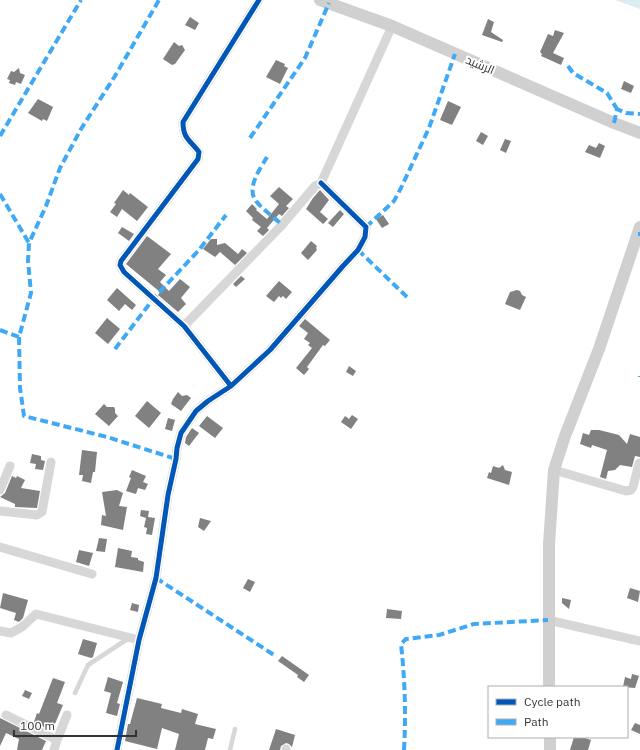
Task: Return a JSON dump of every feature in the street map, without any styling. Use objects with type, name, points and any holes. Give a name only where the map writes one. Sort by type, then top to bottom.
[{"type":"street","points":[[231,386],[184,326],[124,272],[120,265],[198,159],[198,152],[184,135],[183,122],[259,0]]},
{"type":"street","name":"الرشيد","points":[[320,0],[392,26],[640,133]]},
{"type":"street","points":[[184,326],[282,225],[315,186],[321,183],[392,26]]},
{"type":"street","points":[[120,749],[139,640],[156,578],[168,495],[181,432],[196,411],[231,386],[270,350],[342,266],[358,250],[365,237],[366,227],[321,183]]},
{"type":"street","points":[[549,686],[549,544],[554,470],[565,436],[599,348],[640,227]]},
{"type":"street","points":[[0,511],[37,515],[42,512],[51,462]]},
{"type":"street","points":[[554,470],[626,491],[631,490],[633,487],[639,463]]},
{"type":"street","points":[[0,490],[10,466]]},
{"type":"street","points":[[0,547],[92,574]]},
{"type":"street","points":[[0,631],[11,633],[22,627],[36,614],[139,640]]},
{"type":"street","points":[[548,620],[640,641]]},
{"type":"street","points":[[6,715],[57,740]]},
{"type":"street","points":[[54,750],[67,715]]},
{"type":"street","points":[[550,738],[550,750]]},
{"type":"lane","points":[[75,693],[88,665],[129,638]]},
{"type":"lane","points":[[230,750],[235,729]]},
{"type":"shaded area","points":[[615,0],[640,0],[640,9]]},
{"type":"building","points":[[190,17],[199,23],[195,30],[185,25]]},
{"type":"building","points":[[488,19],[494,22],[491,32],[503,40],[502,42],[482,35]]},
{"type":"building","points":[[555,30],[564,33],[553,53],[564,58],[561,65],[541,56],[542,54],[540,52],[548,34],[553,36]]},
{"type":"building","points":[[174,42],[179,46],[182,45],[185,50],[175,64],[172,65],[163,59]]},
{"type":"building","points":[[276,60],[285,64],[284,66],[288,68],[280,84],[266,77]]},
{"type":"building","points":[[19,68],[20,73],[25,75],[21,84],[16,82],[15,85],[9,83],[10,80],[7,79],[11,71],[14,72]]},
{"type":"building","points":[[624,81],[634,86],[631,93],[621,89]]},
{"type":"building","points":[[38,99],[53,107],[47,121],[43,119],[42,121],[28,113]]},
{"type":"building","points":[[448,101],[461,107],[452,125],[440,120]]},
{"type":"building","points":[[481,132],[488,136],[483,145],[476,141]]},
{"type":"building","points":[[505,139],[511,141],[506,153],[500,150]]},
{"type":"building","points":[[599,143],[605,146],[600,158],[585,152],[589,145],[596,148]]},
{"type":"building","points":[[279,187],[293,199],[286,206],[289,208],[282,216],[279,214],[267,228],[269,230],[263,236],[257,231],[261,227],[252,220],[253,218],[246,211],[252,204],[257,209],[256,210],[267,219],[279,204],[270,196]]},
{"type":"building","points":[[123,190],[129,195],[130,193],[148,207],[137,221],[122,209],[117,217],[110,212]]},
{"type":"building","points":[[320,190],[329,200],[320,212],[328,219],[323,224],[306,209]]},
{"type":"building","points":[[340,210],[344,214],[333,227],[328,223]]},
{"type":"building","points":[[383,215],[389,224],[382,228],[376,219]]},
{"type":"building","points":[[122,227],[134,234],[129,241],[118,233]]},
{"type":"building","points":[[147,236],[171,254],[158,269],[166,275],[160,282],[169,291],[180,279],[190,287],[181,298],[186,304],[178,312],[158,295],[160,292],[126,264]]},
{"type":"building","points":[[211,239],[217,239],[217,245],[225,243],[238,254],[242,249],[247,253],[235,265],[220,252],[215,257],[203,249]]},
{"type":"building","points":[[311,241],[317,246],[317,250],[308,260],[301,253]]},
{"type":"building","points":[[241,276],[245,279],[236,287],[233,284]]},
{"type":"building","points":[[279,281],[292,292],[286,299],[283,296],[281,298],[279,296],[274,302],[266,296]]},
{"type":"building","points":[[117,288],[136,305],[132,310],[125,304],[119,311],[107,300]]},
{"type":"building","points":[[517,290],[526,297],[520,310],[505,304],[510,292]]},
{"type":"building","points":[[107,318],[120,329],[108,344],[95,333]]},
{"type":"building","points":[[305,319],[330,340],[325,346],[323,345],[307,367],[309,369],[304,375],[296,368],[312,348],[308,345],[310,343],[304,339],[308,333],[299,326]]},
{"type":"building","points":[[349,366],[356,371],[353,376],[346,372]]},
{"type":"building","points":[[178,392],[182,396],[187,395],[191,398],[181,411],[171,404]]},
{"type":"building","points":[[147,401],[161,413],[149,428],[135,416]]},
{"type":"building","points":[[104,404],[107,407],[114,407],[115,413],[118,416],[109,426],[95,414]]},
{"type":"building","points":[[352,415],[358,419],[351,429],[341,422],[345,416],[349,419]]},
{"type":"building","points":[[207,416],[223,428],[215,438],[199,426]]},
{"type":"building","points":[[168,418],[175,420],[172,431],[165,429]]},
{"type":"building","points":[[192,428],[199,433],[189,446],[185,443],[186,437]]},
{"type":"building","points":[[591,430],[599,430],[619,435],[627,444],[630,434],[640,437],[640,457],[635,456],[632,467],[620,465],[615,470],[608,471],[606,479],[600,477],[607,450],[592,445],[591,448],[580,444],[583,433],[589,435]]},
{"type":"building","points":[[82,450],[97,452],[95,472],[93,472],[91,483],[82,481],[83,475],[79,475]]},
{"type":"building","points":[[32,454],[41,456],[41,460],[45,461],[43,470],[35,469],[36,464],[30,463]]},
{"type":"building","points":[[503,465],[505,470],[512,472],[509,485],[487,478],[489,472],[491,473],[493,466],[499,468]]},
{"type":"building","points":[[132,470],[146,476],[143,482],[148,484],[145,490],[138,488],[136,494],[126,491],[131,478],[129,477]]},
{"type":"building","points":[[12,476],[16,478],[17,476],[25,480],[21,488],[40,491],[37,508],[15,507],[15,504],[0,497],[5,493]]},
{"type":"building","points":[[117,490],[123,493],[119,506],[127,507],[123,530],[101,525],[102,515],[106,516],[102,492]]},
{"type":"building","points":[[141,510],[149,511],[148,517],[155,518],[152,535],[146,534],[147,528],[144,527],[146,518],[140,516]]},
{"type":"building","points":[[200,518],[211,521],[204,531],[198,527]]},
{"type":"building","points":[[99,538],[107,539],[105,552],[96,551]]},
{"type":"building","points":[[118,548],[132,551],[131,557],[138,558],[138,560],[144,562],[143,572],[115,567]]},
{"type":"building","points":[[79,550],[93,553],[89,566],[76,562]]},
{"type":"building","points":[[248,579],[255,582],[250,592],[243,588]]},
{"type":"building","points":[[630,588],[640,591],[638,602],[627,598]]},
{"type":"building","points":[[3,593],[28,600],[23,618],[19,622],[14,620],[16,613],[0,608]]},
{"type":"building","points":[[562,598],[571,600],[569,609],[562,603]]},
{"type":"building","points":[[132,603],[139,605],[138,612],[130,610]]},
{"type":"building","points":[[387,609],[402,611],[401,619],[386,618]]},
{"type":"building","points":[[83,639],[97,643],[93,657],[91,658],[78,654]]},
{"type":"building","points":[[282,656],[309,675],[304,682],[297,677],[298,675],[278,661]]},
{"type":"building","points":[[632,674],[639,676],[635,688],[623,686],[625,677],[631,679]]},
{"type":"building","points":[[108,677],[123,682],[117,703],[120,704],[117,716],[106,713],[111,693],[104,691]]},
{"type":"building","points":[[53,678],[65,682],[57,703],[63,705],[52,731],[34,722],[37,713],[39,714]]},
{"type":"building","points":[[25,690],[32,693],[29,699],[22,696]]},
{"type":"building","points":[[137,698],[162,704],[161,708],[181,713],[182,709],[198,714],[195,724],[216,729],[213,739],[208,738],[205,750],[175,750],[179,734],[162,728],[157,749],[125,741],[128,724],[130,724]]},
{"type":"building","points":[[0,718],[46,741],[42,750],[17,750],[19,739],[6,733],[0,746]]},
{"type":"building","points":[[635,723],[640,725],[640,734],[631,730]]},
{"type":"building","points":[[276,729],[295,735],[292,747],[286,743],[281,746],[280,750],[269,750]]},
{"type":"building","points":[[574,738],[585,738],[591,740],[588,750],[570,750]]},
{"type":"marked path","points":[[0,136],[81,0]]},
{"type":"marked path","points":[[0,330],[19,337],[31,293],[28,261],[29,243],[46,206],[60,168],[81,129],[115,76],[159,0]]},
{"type":"marked path","points":[[250,138],[305,58],[329,3]]},
{"type":"marked path","points":[[366,227],[394,201],[401,188],[429,128],[455,54]]},
{"type":"marked path","points":[[568,66],[573,73],[607,93],[617,109]]},
{"type":"marked path","points":[[614,123],[617,109],[626,113],[640,114]]},
{"type":"marked path","points":[[267,157],[255,179],[253,185],[253,196],[256,201],[282,225]]},
{"type":"marked path","points":[[0,194],[29,243]]},
{"type":"marked path","points":[[115,349],[154,298],[199,250],[226,215]]},
{"type":"marked path","points":[[358,250],[407,297]]},
{"type":"marked path","points":[[19,337],[20,388],[24,416],[107,437],[176,459]]},
{"type":"marked path","points":[[156,578],[274,655]]},
{"type":"marked path","points":[[404,750],[405,697],[401,644],[406,639],[439,635],[474,624],[548,620]]},
{"type":"cycle path","points":[[231,386],[184,326],[124,272],[120,265],[121,261],[198,159],[199,152],[186,136],[183,128],[183,122],[259,0]]},
{"type":"cycle path","points":[[117,750],[139,640],[156,578],[168,495],[181,433],[196,411],[231,386],[270,350],[358,250],[365,237],[366,227],[321,183]]}]
